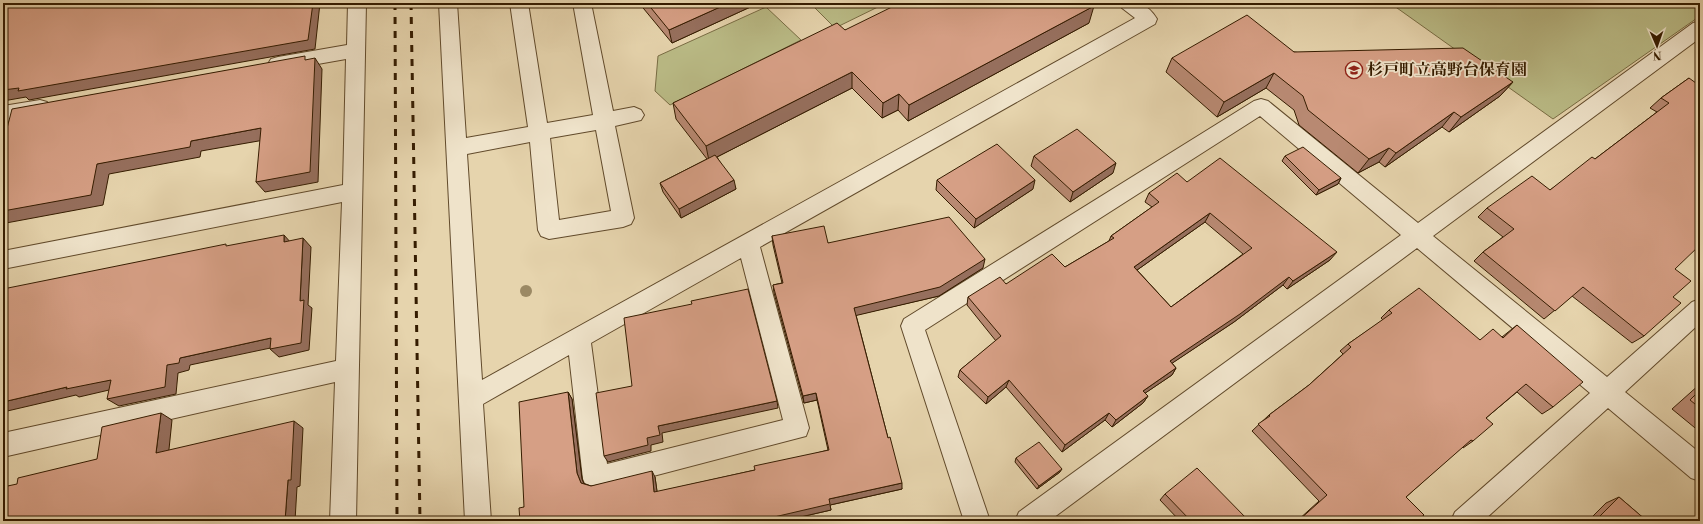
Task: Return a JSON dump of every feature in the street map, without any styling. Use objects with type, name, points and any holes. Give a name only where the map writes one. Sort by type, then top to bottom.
[{"type":"street","points":[[343,521],[357,3]]},
{"type":"street","points":[[448,3],[478,521]]},
{"type":"street","points":[[518,3],[539,133],[549,230],[623,218],[582,3]]},
{"type":"street","points":[[471,398],[1148,19],[1128,3]]},
{"type":"street","points":[[1028,521],[1700,28]]},
{"type":"street","points":[[262,67],[356,50]]},
{"type":"street","points":[[3,114],[58,104]]},
{"type":"street","points":[[977,521],[912,326],[1261,106],[1700,469]]},
{"type":"street","points":[[457,148],[634,115]]},
{"type":"street","points":[[3,260],[353,191]]},
{"type":"street","points":[[579,338],[596,479],[797,428],[748,243]]},
{"type":"street","points":[[1464,521],[1700,309]]},
{"type":"street","points":[[3,445],[347,369]]},
{"type":"green space","points":[[810,3],[886,3],[835,28]]},
{"type":"green space","points":[[1390,3],[1700,3],[1700,16],[1553,119]]},
{"type":"green space","points":[[766,7],[801,40],[670,105],[655,91],[658,56]]},
{"type":"building","points":[[22,3],[313,3],[308,40],[18,91],[19,88],[3,90],[3,7]]},
{"type":"building","points":[[647,3],[729,3],[669,30]]},
{"type":"building","points":[[900,3],[1090,3],[1094,6],[909,105],[899,94],[883,103],[852,72],[706,146],[673,103],[837,23],[845,30]]},
{"type":"building","points":[[1247,15],[1294,52],[1463,48],[1513,82],[1461,117],[1454,112],[1396,153],[1389,148],[1369,159],[1308,110],[1303,96],[1274,73],[1224,102],[1172,58]]},
{"type":"building","points":[[305,56],[305,60],[315,58],[310,172],[256,182],[261,128],[191,141],[190,147],[97,164],[91,195],[3,211],[3,176],[7,162],[3,163],[3,144],[12,109]]},
{"type":"building","points":[[1689,78],[1700,86],[1700,245],[1675,269],[1691,281],[1673,297],[1681,303],[1644,336],[1583,287],[1555,311],[1483,252],[1514,229],[1487,208],[1532,176],[1550,190],[1592,157],[1595,159],[1669,103],[1661,98]]},
{"type":"building","points":[[1077,129],[1116,163],[1073,192],[1034,156]]},
{"type":"building","points":[[997,144],[1035,180],[976,219],[937,180]]},
{"type":"building","points":[[1303,147],[1341,178],[1319,190],[1285,156]]},
{"type":"building","points":[[715,155],[734,180],[679,209],[660,183]]},
{"type":"building","points":[[1220,158],[1337,252],[1293,281],[1289,277],[1240,314],[1170,361],[1176,368],[1143,391],[1148,396],[1116,420],[1109,413],[1065,445],[1009,380],[988,397],[960,370],[1001,336],[968,297],[1000,277],[1006,284],[1052,254],[1065,267],[1114,238],[1111,236],[1159,202],[1149,193],[1177,173],[1187,182]],"holes":[[[1210,213],[1252,248],[1171,307],[1134,267]]]},
{"type":"building","points":[[949,217],[985,259],[940,287],[854,308],[888,438],[890,437],[902,483],[829,499],[830,504],[757,521],[520,521],[519,508],[524,507],[519,402],[568,392],[577,473],[581,483],[591,486],[652,471],[654,492],[755,470],[754,466],[829,450],[816,393],[803,396],[773,285],[783,283],[772,236],[824,226],[828,243]]},
{"type":"building","points":[[284,235],[284,242],[303,238],[300,301],[304,300],[301,343],[270,349],[271,338],[180,358],[179,363],[167,365],[165,387],[107,399],[111,380],[66,389],[67,387],[3,402],[3,289],[226,244],[226,246]]},
{"type":"building","points":[[1419,288],[1480,340],[1493,329],[1503,338],[1517,325],[1583,382],[1553,407],[1526,384],[1486,418],[1493,424],[1473,441],[1471,440],[1406,497],[1424,515],[1417,521],[1298,521],[1327,495],[1258,424],[1309,385],[1351,347],[1348,344],[1392,313],[1389,310]]},
{"type":"building","points":[[748,289],[777,401],[658,426],[660,435],[647,438],[648,445],[604,456],[596,393],[632,386],[624,318],[692,304],[691,301]]},
{"type":"building","points":[[1700,390],[1700,408],[1690,400]]},
{"type":"building","points":[[161,413],[156,453],[294,421],[291,480],[288,480],[285,521],[3,521],[3,487],[17,484],[18,478],[97,459],[102,427]]},
{"type":"building","points":[[1039,442],[1062,469],[1039,486],[1016,458]]},
{"type":"building","points":[[1197,468],[1249,521],[1191,521],[1165,494]]},
{"type":"building","points":[[1619,497],[1647,521],[1595,521]]},
{"type":"railway","points":[[395,3],[397,521]]},
{"type":"railway","points":[[411,3],[420,521]]},
{"type":"place","name":"杉戸町立高野台保育園","points":[[1354,70]]}]
